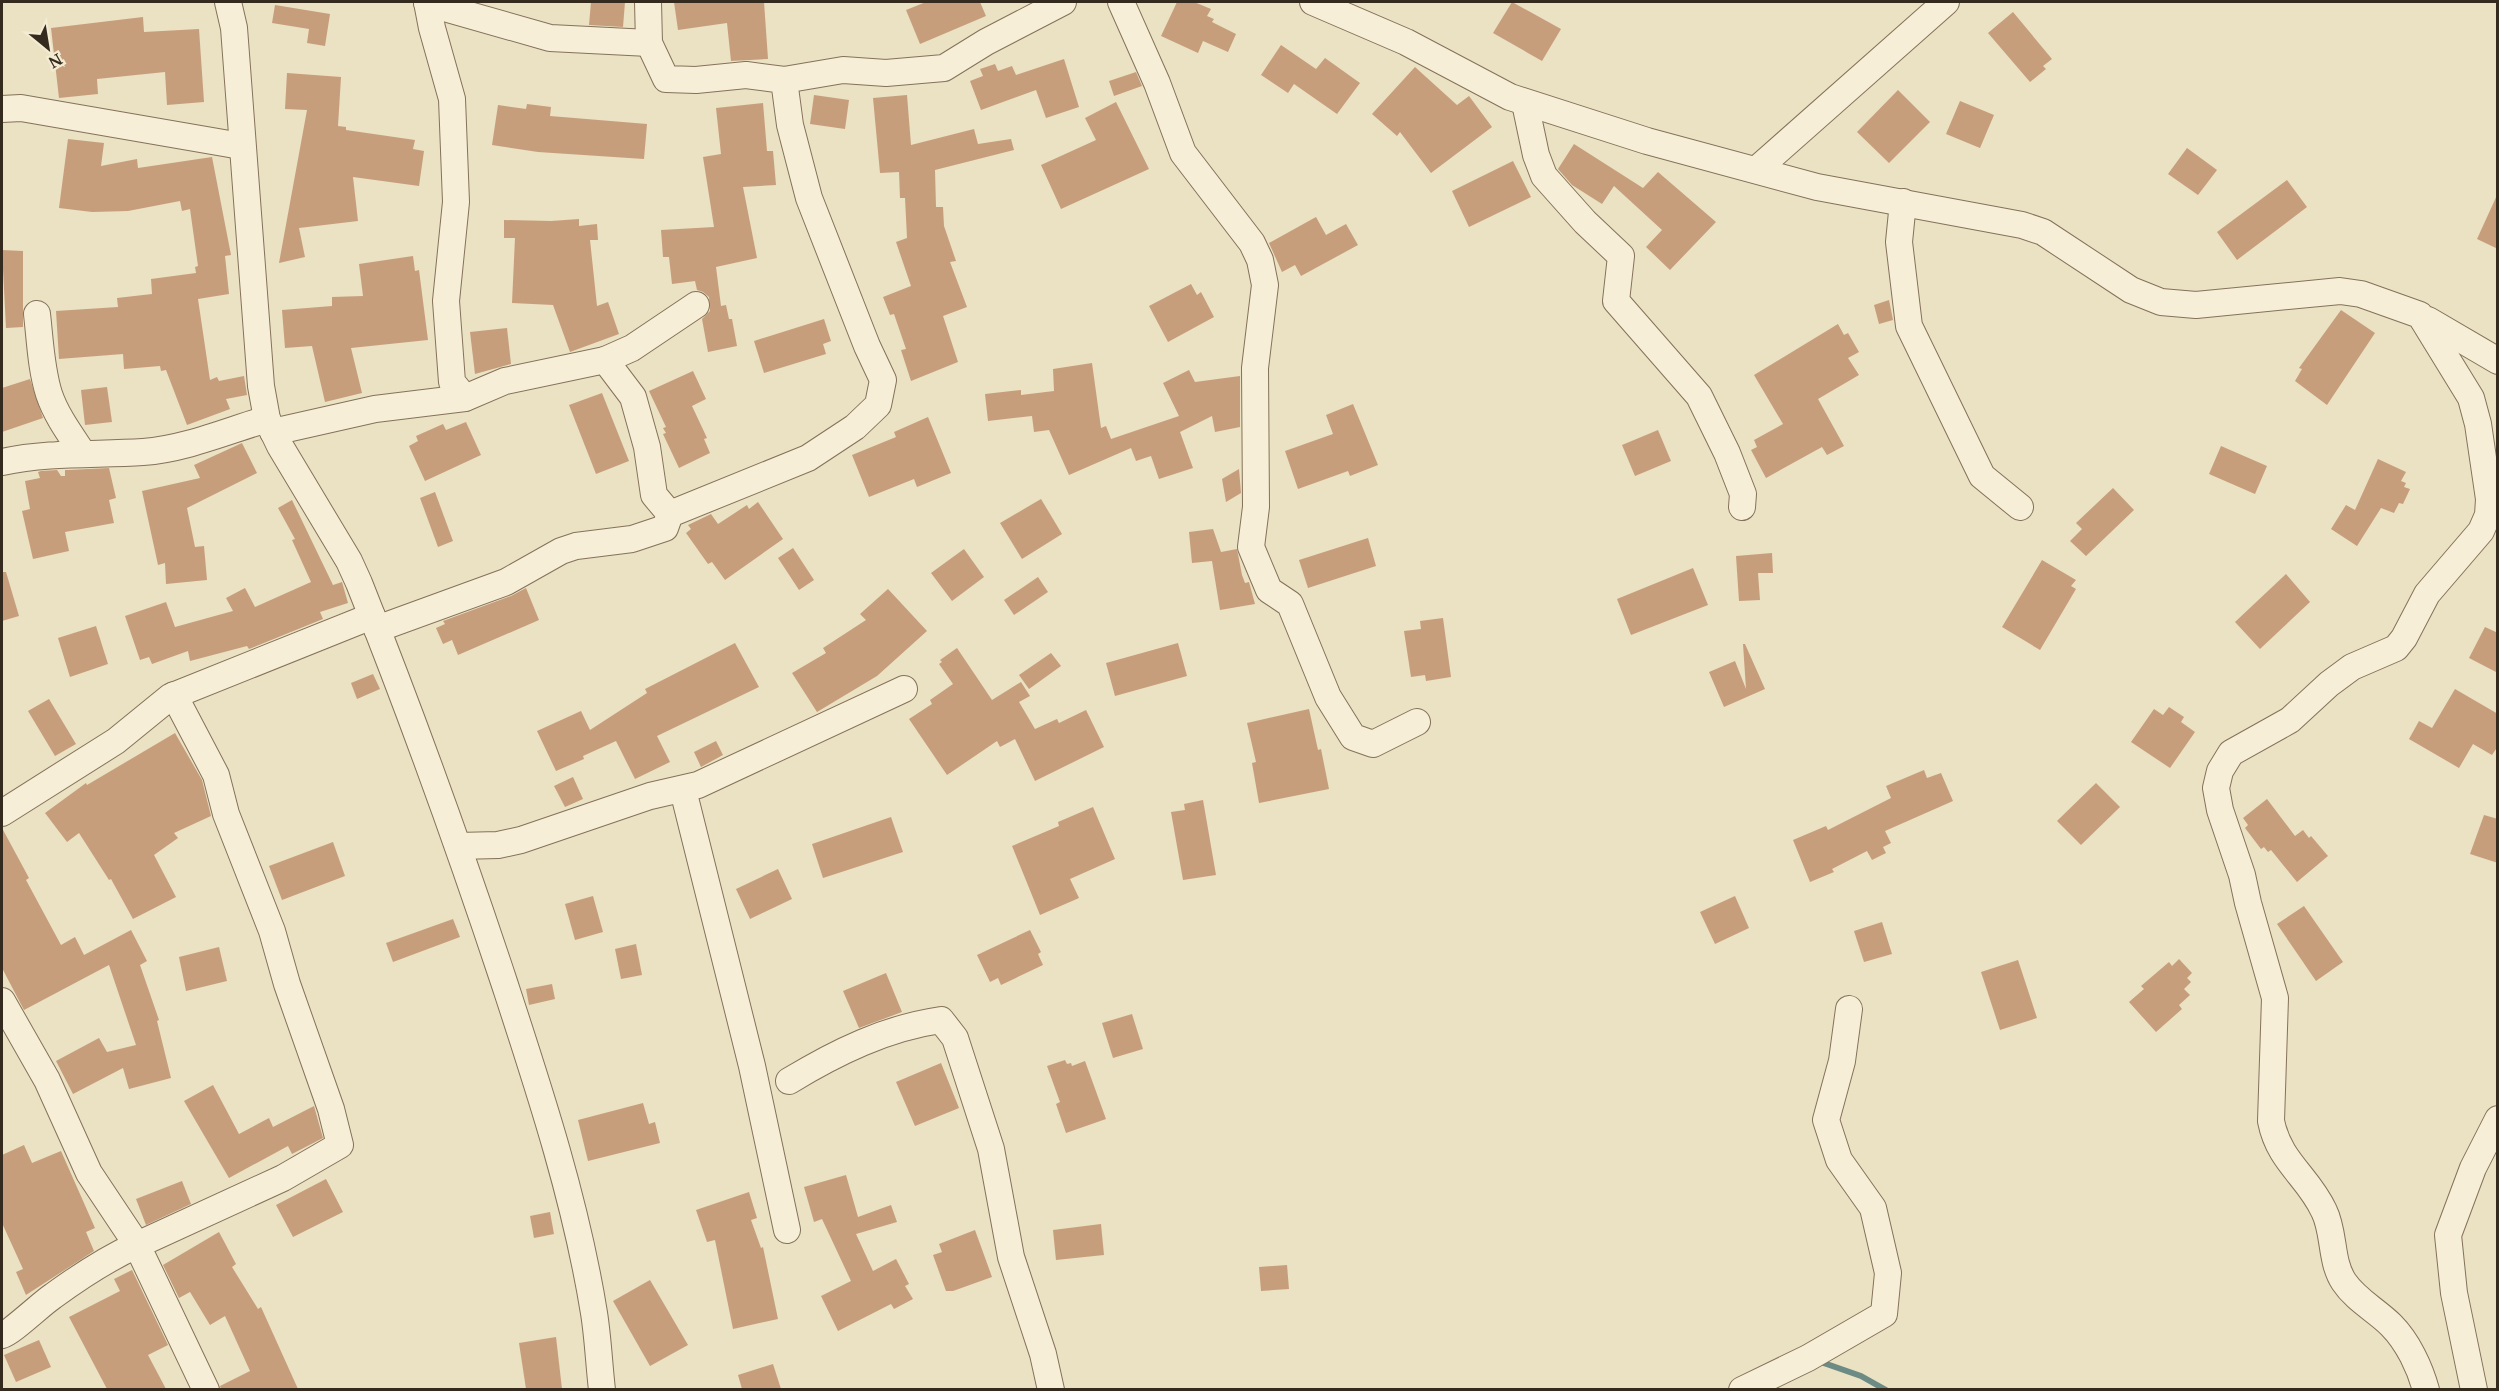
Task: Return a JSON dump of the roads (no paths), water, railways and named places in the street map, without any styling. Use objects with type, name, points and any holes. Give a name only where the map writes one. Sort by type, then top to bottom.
[{"type":"street","points":[[228,2],[234,28],[241,146],[261,386],[270,425],[349,561],[375,622],[458,846],[548,1117],[585,1267],[594,1314],[602,1389]]},
{"type":"street","points":[[465,398],[452,382],[446,301],[456,202],[453,99],[432,28],[427,2],[550,38],[649,43]]},
{"type":"street","points":[[648,2],[649,43],[666,79],[696,80],[746,75],[784,80],[843,70],[886,73],[944,68],[1063,2]]},
{"type":"street","points":[[1121,2],[1157,83],[1183,153],[1252,243],[1260,260],[1265,285],[1255,368],[1256,507],[1251,547],[1269,590],[1290,604],[1328,697],[1353,737],[1373,744],[1417,722]]},
{"type":"street","points":[[1313,2],[1406,42],[1525,103],[1647,141],[1817,187],[2022,225],[2043,232],[2131,290],[2161,302],[2196,305],[2340,291],[2361,294],[2420,315],[2498,361]]},
{"type":"street","points":[[1756,170],[1946,2]]},
{"type":"street","points":[[2,813],[116,741],[174,695],[375,622],[506,582],[561,551],[576,546],[632,539],[665,528],[670,514],[808,458],[855,427],[878,405],[883,380],[862,336],[809,198],[790,125],[784,80]]},
{"type":"street","points":[[1525,103],[1536,155],[1544,176],[1621,256],[1616,301],[1699,396],[1727,453],[1743,494],[1742,507]]},
{"type":"street","points":[[2,109],[21,108],[241,146]]},
{"type":"street","points":[[1903,202],[1899,243],[1909,326],[1982,476],[2020,507]]},
{"type":"street","points":[[2,462],[82,452],[144,452],[270,425],[465,398],[505,381],[605,360],[632,348],[696,304]]},
{"type":"street","points":[[37,314],[45,377],[50,396],[63,423],[82,452]]},
{"type":"street","points":[[2420,315],[2471,398],[2478,424],[2488,515],[2481,531],[2427,594],[2404,638],[2396,648],[2352,667],[2329,684],[2290,720],[2231,753],[2220,771],[2217,788],[2220,810],[2242,876],[2275,998],[2271,1121],[2274,1136],[2284,1156],[2318,1199],[2325,1213],[2336,1264],[2343,1280],[2354,1294],[2393,1326],[2420,1369],[2426,1389]]},
{"type":"street","points":[[605,360],[633,397],[647,447],[654,495],[670,514]]},
{"type":"street","points":[[458,846],[498,845],[521,840],[650,796],[698,786],[904,689]]},
{"type":"street","points":[[2,1335],[9,1333],[28,1314],[55,1294],[137,1245],[283,1178],[340,1145],[331,1109],[287,984],[272,931],[226,814],[216,776],[174,695]]},
{"type":"street","points":[[683,790],[752,1066],[788,1230]]},
{"type":"street","points":[[2,1001],[47,1080],[89,1173],[137,1245],[206,1389]]},
{"type":"street","points":[[1742,1389],[1808,1358],[1884,1314],[1888,1273],[1873,1208],[1839,1160],[1826,1120],[1842,1061],[1849,1008]]},
{"type":"street","points":[[789,1081],[831,1056],[880,1035],[915,1024],[941,1020],[955,1038],[991,1149],[1011,1257],[1052,1389]]},
{"type":"street","points":[[2474,1389],[2454,1293],[2448,1235],[2473,1168],[2498,1119]]},
{"type":"waterway","points":[[1818,1361],[1861,1376],[1886,1390]]}]
